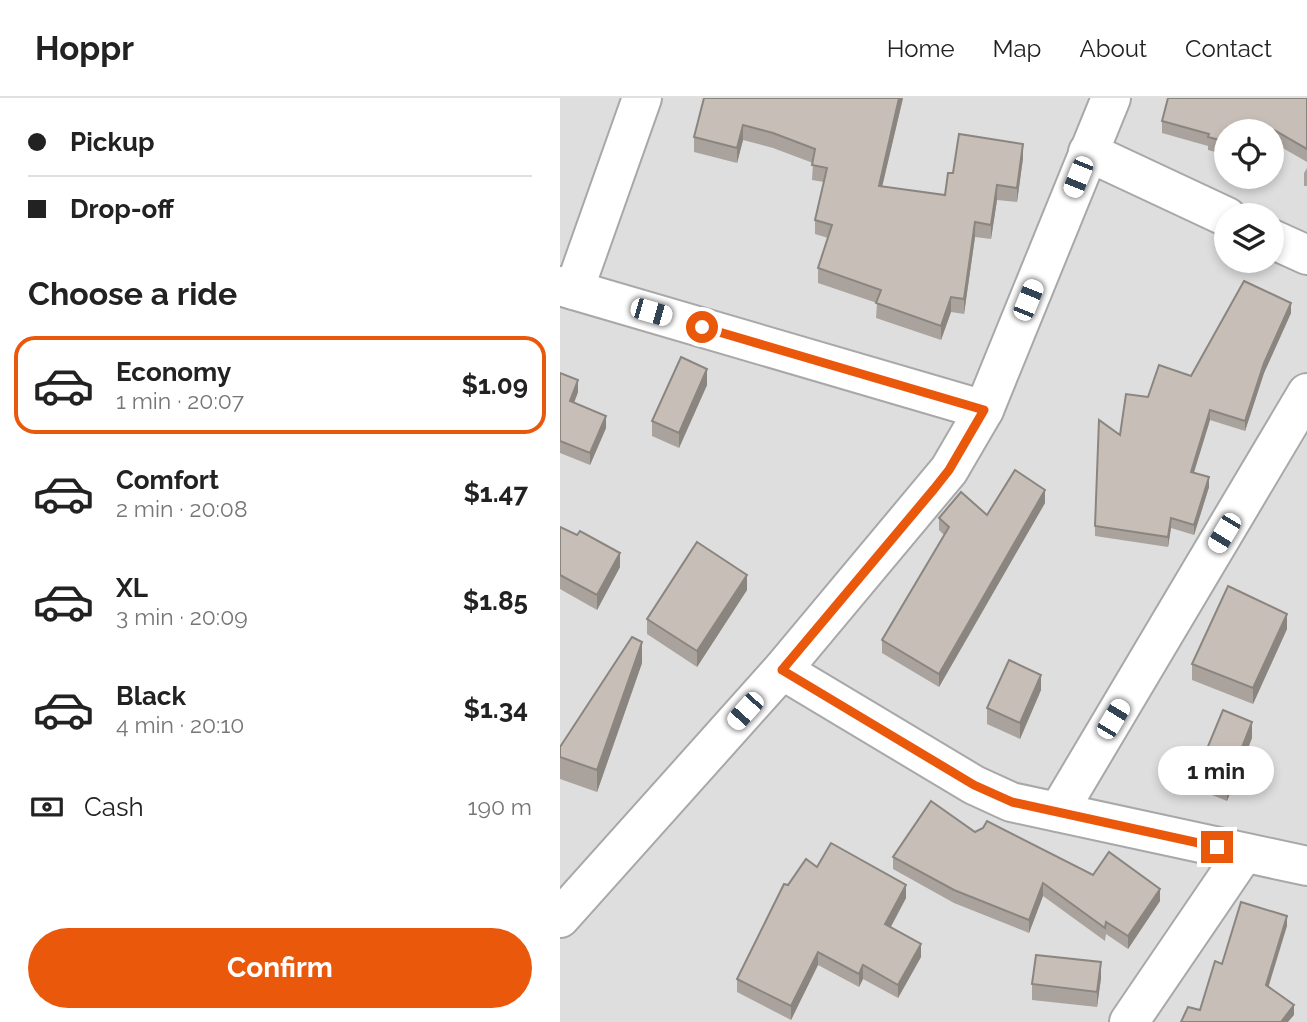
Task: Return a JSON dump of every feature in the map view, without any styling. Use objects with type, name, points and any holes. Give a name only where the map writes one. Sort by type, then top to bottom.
[{"type":"street","points":[[642,98],[567,288],[984,410]]},
{"type":"street","points":[[560,918],[782,670],[949,470],[984,410],[1111,98]]},
{"type":"street","points":[[1088,152],[1214,211]]},
{"type":"street","points":[[1284,244],[1307,255]]},
{"type":"street","points":[[1058,812],[1307,393]]},
{"type":"street","points":[[782,670],[974,785],[1012,802],[1307,866]]},
{"type":"street","points":[[1129,1022],[1244,853]]},
{"type":"shaded area","points":[[560,98],[1307,98],[1307,1022],[560,1022]]},
{"type":"building","points":[[704,98],[899,98],[879,186],[945,195],[948,173],[953,173],[959,134],[1023,144],[1017,188],[997,185],[991,225],[975,222],[964,299],[951,297],[941,326],[876,303],[881,290],[818,268],[832,225],[815,220],[827,168],[812,165],[815,149],[743,125],[737,148],[694,137]]},
{"type":"building","points":[[1168,98],[1307,98],[1307,149],[1284,136],[1284,119],[1214,119],[1214,139],[1208,137],[1209,134],[1162,121]]},
{"type":"building","points":[[1244,281],[1291,303],[1264,363],[1245,421],[1210,410],[1191,472],[1209,477],[1194,525],[1171,518],[1168,537],[1095,526],[1099,420],[1120,435],[1126,394],[1148,397],[1159,365],[1191,376]]},
{"type":"building","points":[[681,357],[707,369],[679,433],[652,421]]},
{"type":"building","points":[[560,373],[578,380],[570,401],[606,416],[590,453],[560,441]]},
{"type":"building","points":[[1015,470],[1045,490],[939,674],[882,640],[949,527],[939,518],[961,492],[987,515]]},
{"type":"building","points":[[560,527],[577,535],[580,531],[620,553],[597,595],[560,575]]},
{"type":"building","points":[[697,542],[747,575],[697,651],[647,619]]},
{"type":"building","points":[[1228,586],[1287,614],[1253,688],[1192,664]]},
{"type":"building","points":[[632,637],[642,642],[597,770],[560,757],[560,747]]},
{"type":"building","points":[[1009,660],[1041,675],[1020,723],[987,708]]},
{"type":"building","points":[[1223,710],[1252,722],[1227,785],[1197,773]]},
{"type":"building","points":[[931,801],[975,832],[983,828],[987,821],[1093,875],[1109,852],[1160,889],[1128,936],[1106,922],[1105,928],[1043,883],[1029,920],[954,890],[893,857]]},
{"type":"building","points":[[831,843],[906,885],[885,924],[921,944],[898,985],[863,965],[859,974],[818,952],[791,1006],[737,979],[784,884],[788,885],[806,859],[817,867]]},
{"type":"building","points":[[1241,902],[1287,916],[1266,985],[1294,1005],[1281,1022],[1181,1022],[1188,1007],[1200,1010],[1215,961],[1222,964]]},
{"type":"building","points":[[1036,955],[1101,962],[1097,992],[1032,984]]},
{"type":"route","points":[[702,327],[984,410],[949,470],[782,670],[974,785],[1012,802],[1217,847]]}]
